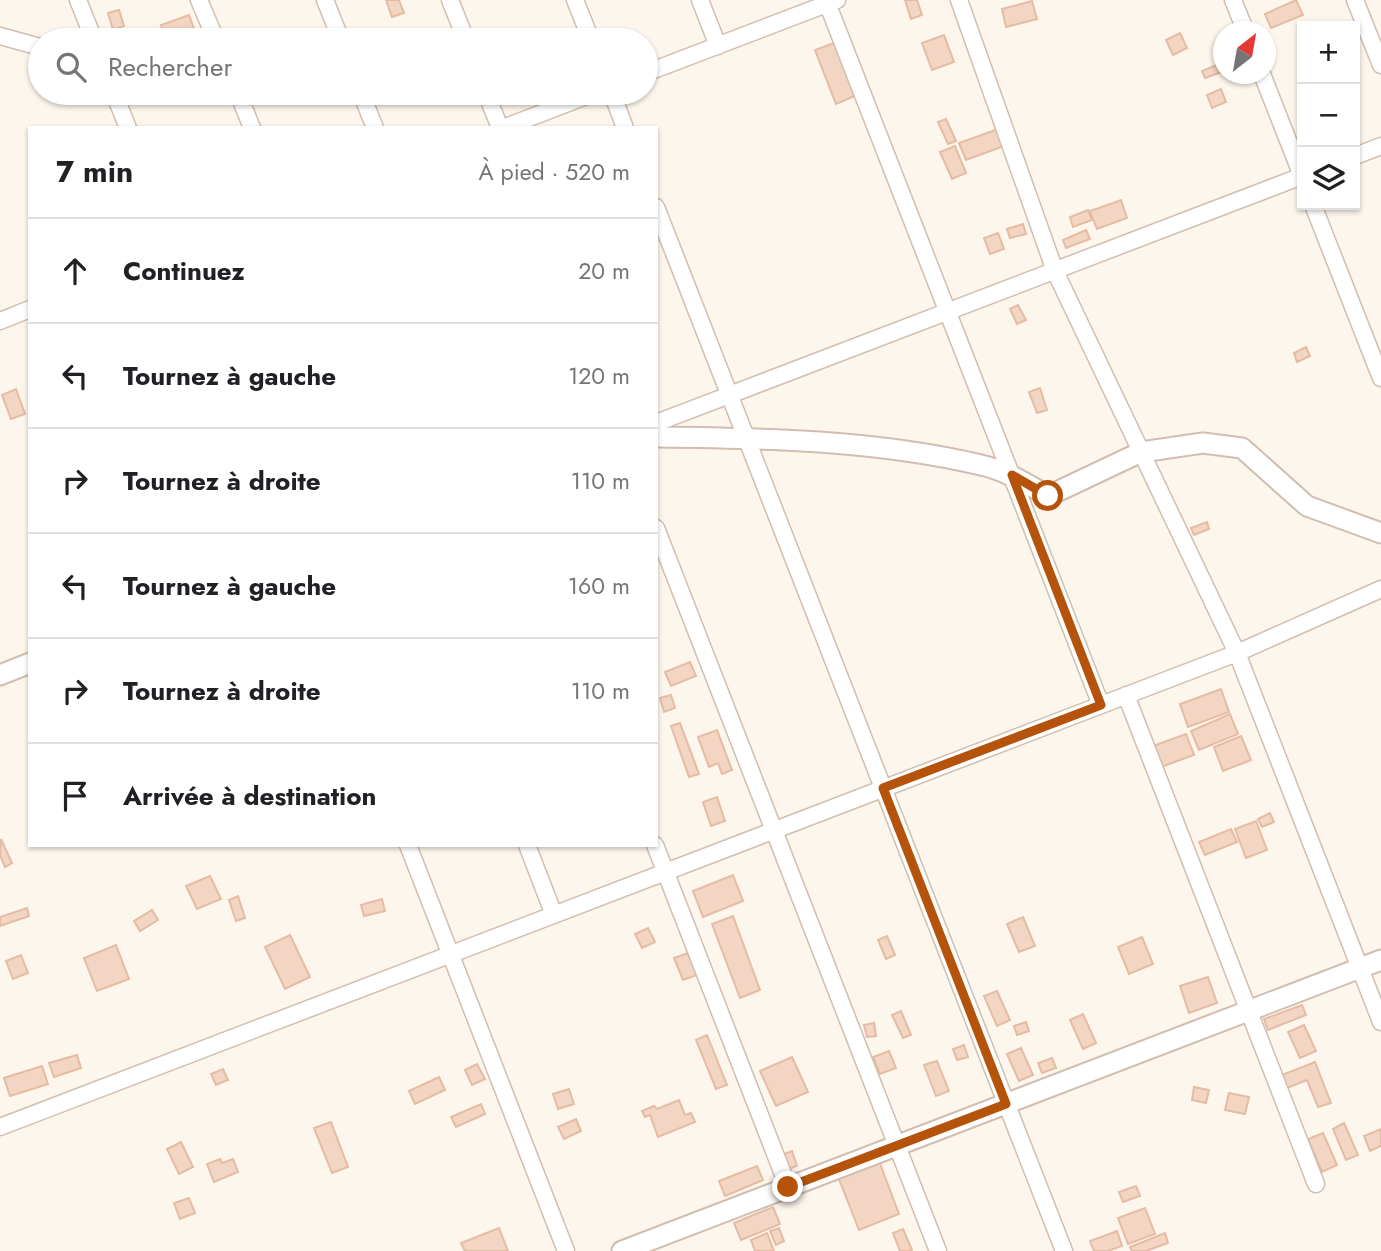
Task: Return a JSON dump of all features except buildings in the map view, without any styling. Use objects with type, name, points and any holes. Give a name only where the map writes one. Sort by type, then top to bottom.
[{"type":"street","points":[[78,0],[89,28]]},
{"type":"street","points":[[200,0],[211,28]]},
{"type":"street","points":[[325,0],[336,28]]},
{"type":"street","points":[[450,0],[461,28]]},
{"type":"street","points":[[576,0],[586,28]]},
{"type":"street","points":[[700,0],[718,46]]},
{"type":"street","points":[[959,0],[1055,271],[1237,653],[1381,1022]]},
{"type":"street","points":[[1233,0],[1242,21]]},
{"type":"street","points":[[1356,0],[1381,65]]},
{"type":"street","points":[[658,68],[830,1],[1101,705]]},
{"type":"street","points":[[0,36],[28,44]]},
{"type":"street","points":[[1266,84],[1297,163]]},
{"type":"street","points":[[119,105],[127,126]]},
{"type":"street","points":[[243,105],[251,126]]},
{"type":"street","points":[[366,105],[374,126]]},
{"type":"street","points":[[491,105],[501,126]]},
{"type":"street","points":[[507,126],[562,105]]},
{"type":"street","points":[[616,105],[624,126]]},
{"type":"street","points":[[1360,154],[1381,146]]},
{"type":"street","points":[[658,422],[1297,178]]},
{"type":"street","points":[[1315,210],[1381,378]]},
{"type":"street","points":[[658,212],[1064,1251]]},
{"type":"street","points":[[0,321],[28,310]]},
{"type":"street","points":[[658,438],[852,444],[982,465],[1012,475],[1048,496],[1141,452],[1203,443],[1242,448],[1307,506],[1381,533]]},
{"type":"street","points":[[658,533],[938,1251]]},
{"type":"street","points":[[0,1127],[1237,653],[1381,589]]},
{"type":"street","points":[[0,675],[28,664]]},
{"type":"street","points":[[1126,695],[1316,1184]]},
{"type":"street","points":[[409,847],[566,1251]]},
{"type":"street","points":[[528,847],[554,915]]},
{"type":"street","points":[[656,847],[788,1187]]},
{"type":"street","points":[[621,1251],[1381,960]]},
{"type":"route","points":[[788,1187],[1006,1104],[883,788],[1101,705],[1012,475],[1048,496]]}]
